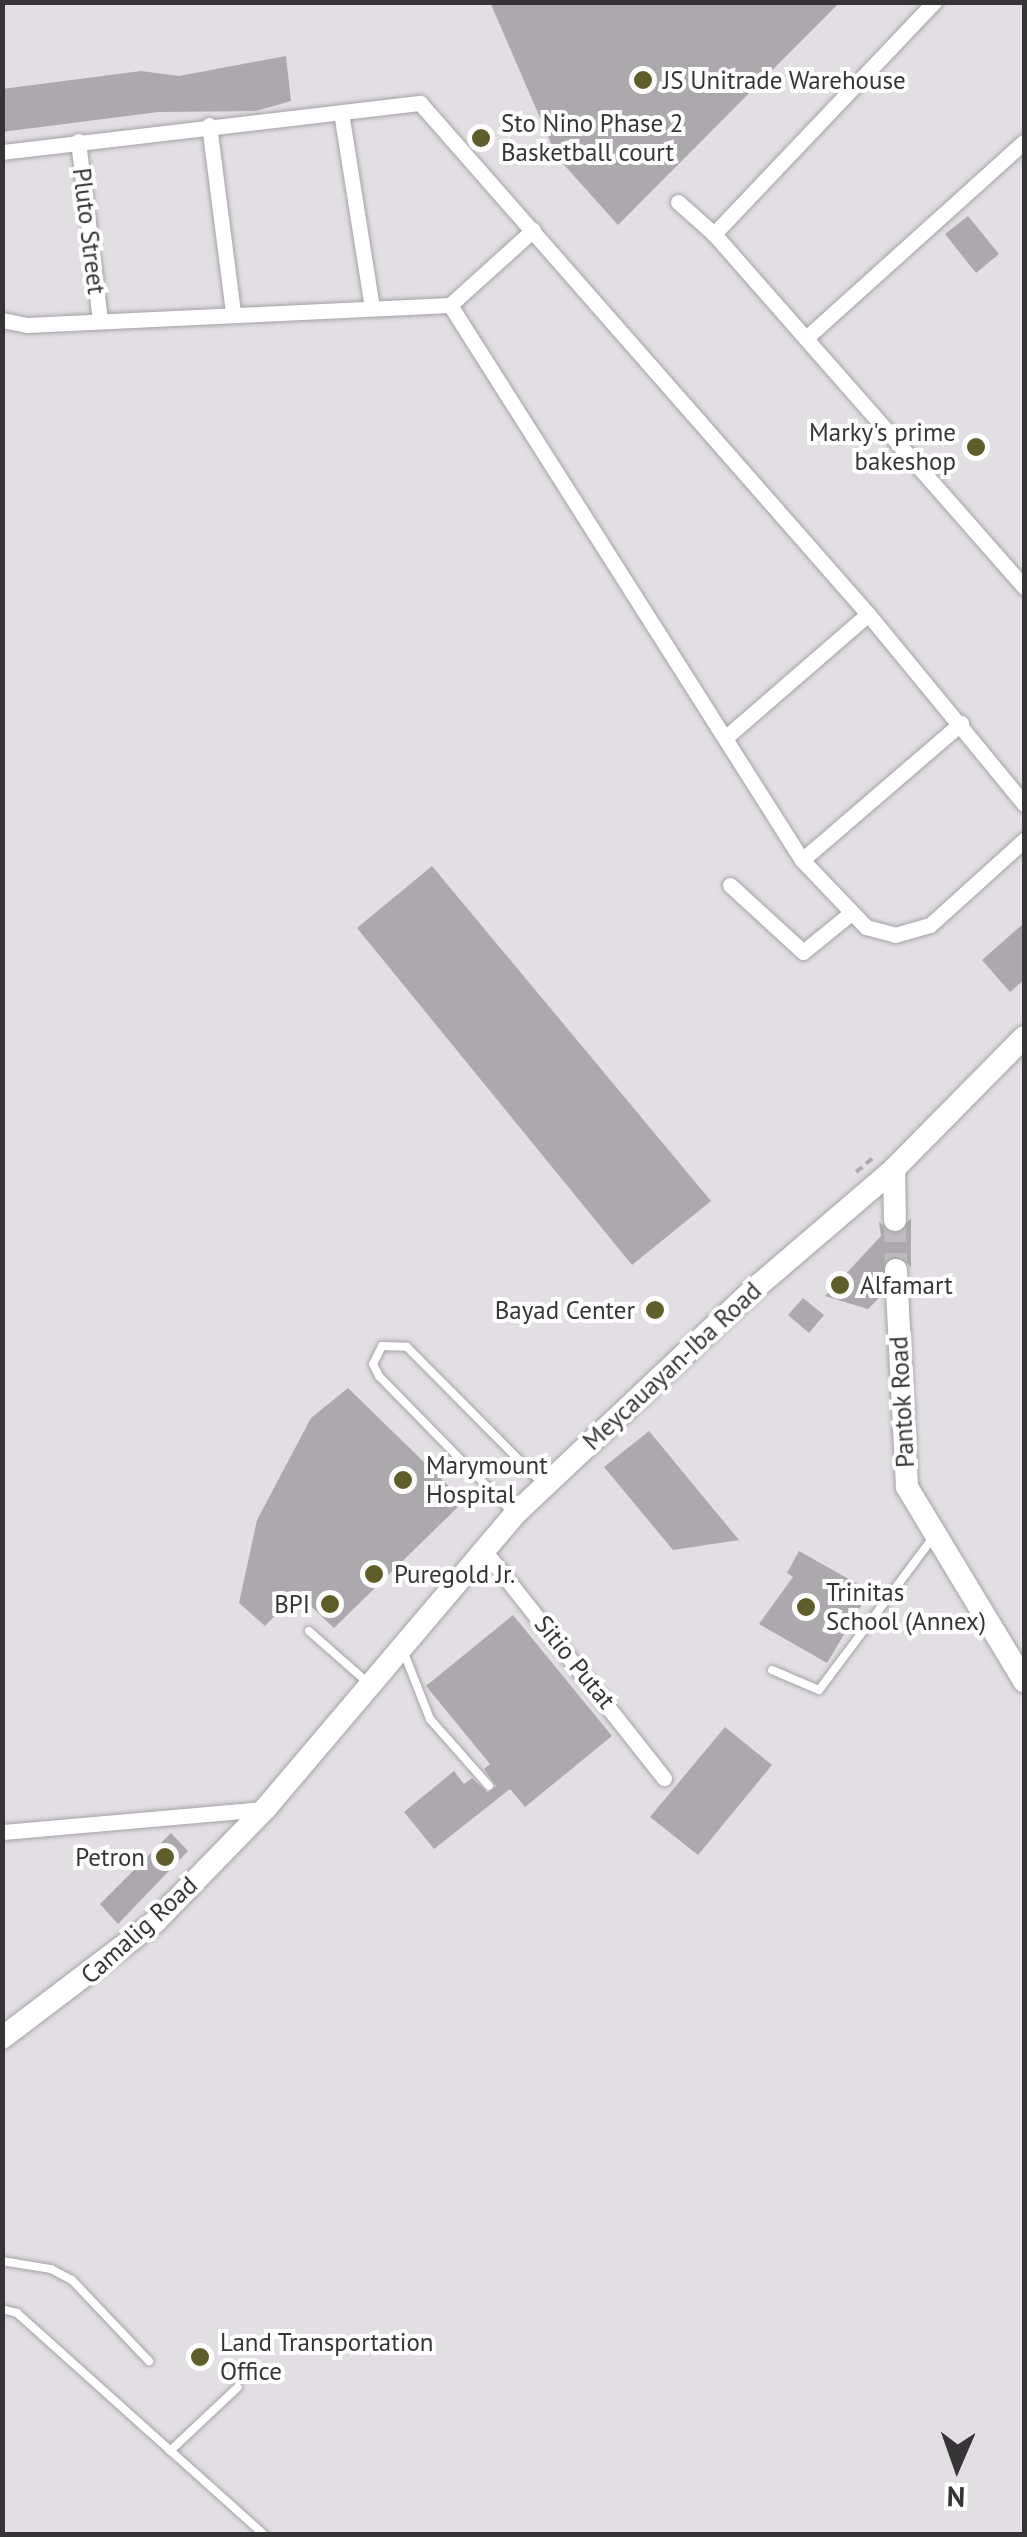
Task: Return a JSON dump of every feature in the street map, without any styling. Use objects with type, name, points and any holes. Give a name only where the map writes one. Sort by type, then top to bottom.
[{"type":"main road","name":"Meycauayan-Iba Road","points":[[265,1809],[514,1515],[753,1290],[894,1169],[1024,1037]]},
{"type":"main road","points":[[894,1169],[895,1220]]},
{"type":"main road","name":"Pantok Road","points":[[896,1270],[907,1487],[1024,1682]]},
{"type":"main road","name":"Camalig Road","points":[[2,2038],[117,1956],[265,1809]]},
{"type":"street","points":[[714,234],[934,2]]},
{"type":"street","points":[[2,152],[420,102],[961,722],[1024,804]]},
{"type":"street","points":[[342,112],[372,308]]},
{"type":"street","points":[[209,125],[233,314]]},
{"type":"street","name":"Pluto Street","points":[[78,141],[100,321]]},
{"type":"street","points":[[806,338],[1024,142]]},
{"type":"street","points":[[678,202],[714,234],[1024,587]]},
{"type":"street","points":[[2,320],[27,326],[450,304],[534,230]]},
{"type":"street","points":[[450,304],[802,860],[866,927],[895,935],[930,924],[1024,840]]},
{"type":"street","points":[[725,738],[868,614]]},
{"type":"street","points":[[802,860],[961,722]]},
{"type":"street","points":[[730,885],[804,952],[852,912]]},
{"type":"street","name":"Sitio Putat","points":[[482,1549],[664,1778]]},
{"type":"street","points":[[2,1832],[265,1809]]},
{"type":"lane","points":[[514,1515],[378,1376],[373,1364],[382,1346],[406,1347],[545,1486]]},
{"type":"lane","points":[[772,1670],[819,1690],[934,1536]]},
{"type":"lane","points":[[309,1632],[370,1684]]},
{"type":"lane","points":[[402,1645],[430,1719],[489,1786]]},
{"type":"lane","points":[[2,2261],[72,2280],[148,2361]]},
{"type":"lane","points":[[2,2309],[17,2313],[263,2534]]},
{"type":"lane","points":[[170,2451],[238,2386]]},
{"type":"building","name":"JS Unitrade Warehouse","points":[[490,2],[840,2],[618,225],[557,157]]},
{"type":"building","points":[[286,56],[291,101],[256,111],[158,112],[2,132],[2,89],[141,71],[179,76]]},
{"type":"building","points":[[968,216],[999,254],[976,273],[945,234]]},
{"type":"building","points":[[432,866],[711,1201],[632,1265],[357,928]]},
{"type":"building","points":[[1024,923],[1024,980],[1010,992],[982,960]]},
{"type":"building","points":[[911,1218],[911,1268],[902,1256],[887,1258],[882,1295],[868,1309],[825,1296],[881,1236],[879,1222],[896,1235]]},
{"type":"building","points":[[803,1298],[824,1315],[809,1333],[788,1315]]},
{"type":"building","points":[[348,1388],[464,1501],[334,1628],[297,1593],[265,1626],[239,1603],[257,1520],[311,1418]]},
{"type":"building","points":[[649,1431],[739,1540],[673,1550],[604,1467]]},
{"type":"building","points":[[799,1551],[870,1591],[827,1663],[759,1624],[793,1577],[787,1573]]},
{"type":"building","points":[[513,1615],[612,1736],[525,1807],[510,1789],[434,1849],[404,1812],[454,1771],[464,1784],[472,1778],[488,1793],[496,1786],[484,1769],[490,1764],[426,1686]]},
{"type":"building","points":[[725,1727],[772,1765],[698,1855],[650,1817]]},
{"type":"building","points":[[171,1833],[188,1851],[118,1924],[100,1904]]},
{"type":"tunnel","points":[[895,1220],[896,1270]]},
{"type":"place","name":"JS Unitrade Warehouse","points":[[643,80]]},
{"type":"place","name":"Sto Nino Phase 2 Basketball court","points":[[481,138]]},
{"type":"place","name":"Marky's prime bakeshop","points":[[976,447]]},
{"type":"place","name":"Alfamart","points":[[840,1285]]},
{"type":"place","name":"Bayad Center","points":[[655,1310]]},
{"type":"place","name":"Marymount Hospital","points":[[403,1480]]},
{"type":"place","name":"Puregold Jr.","points":[[374,1574]]},
{"type":"place","name":"BPI","points":[[330,1604]]},
{"type":"place","name":"Trinitas School (Annex)","points":[[806,1607]]},
{"type":"place","name":"Petron","points":[[165,1857]]},
{"type":"place","name":"Land Transportation Office","points":[[200,2357]]}]
